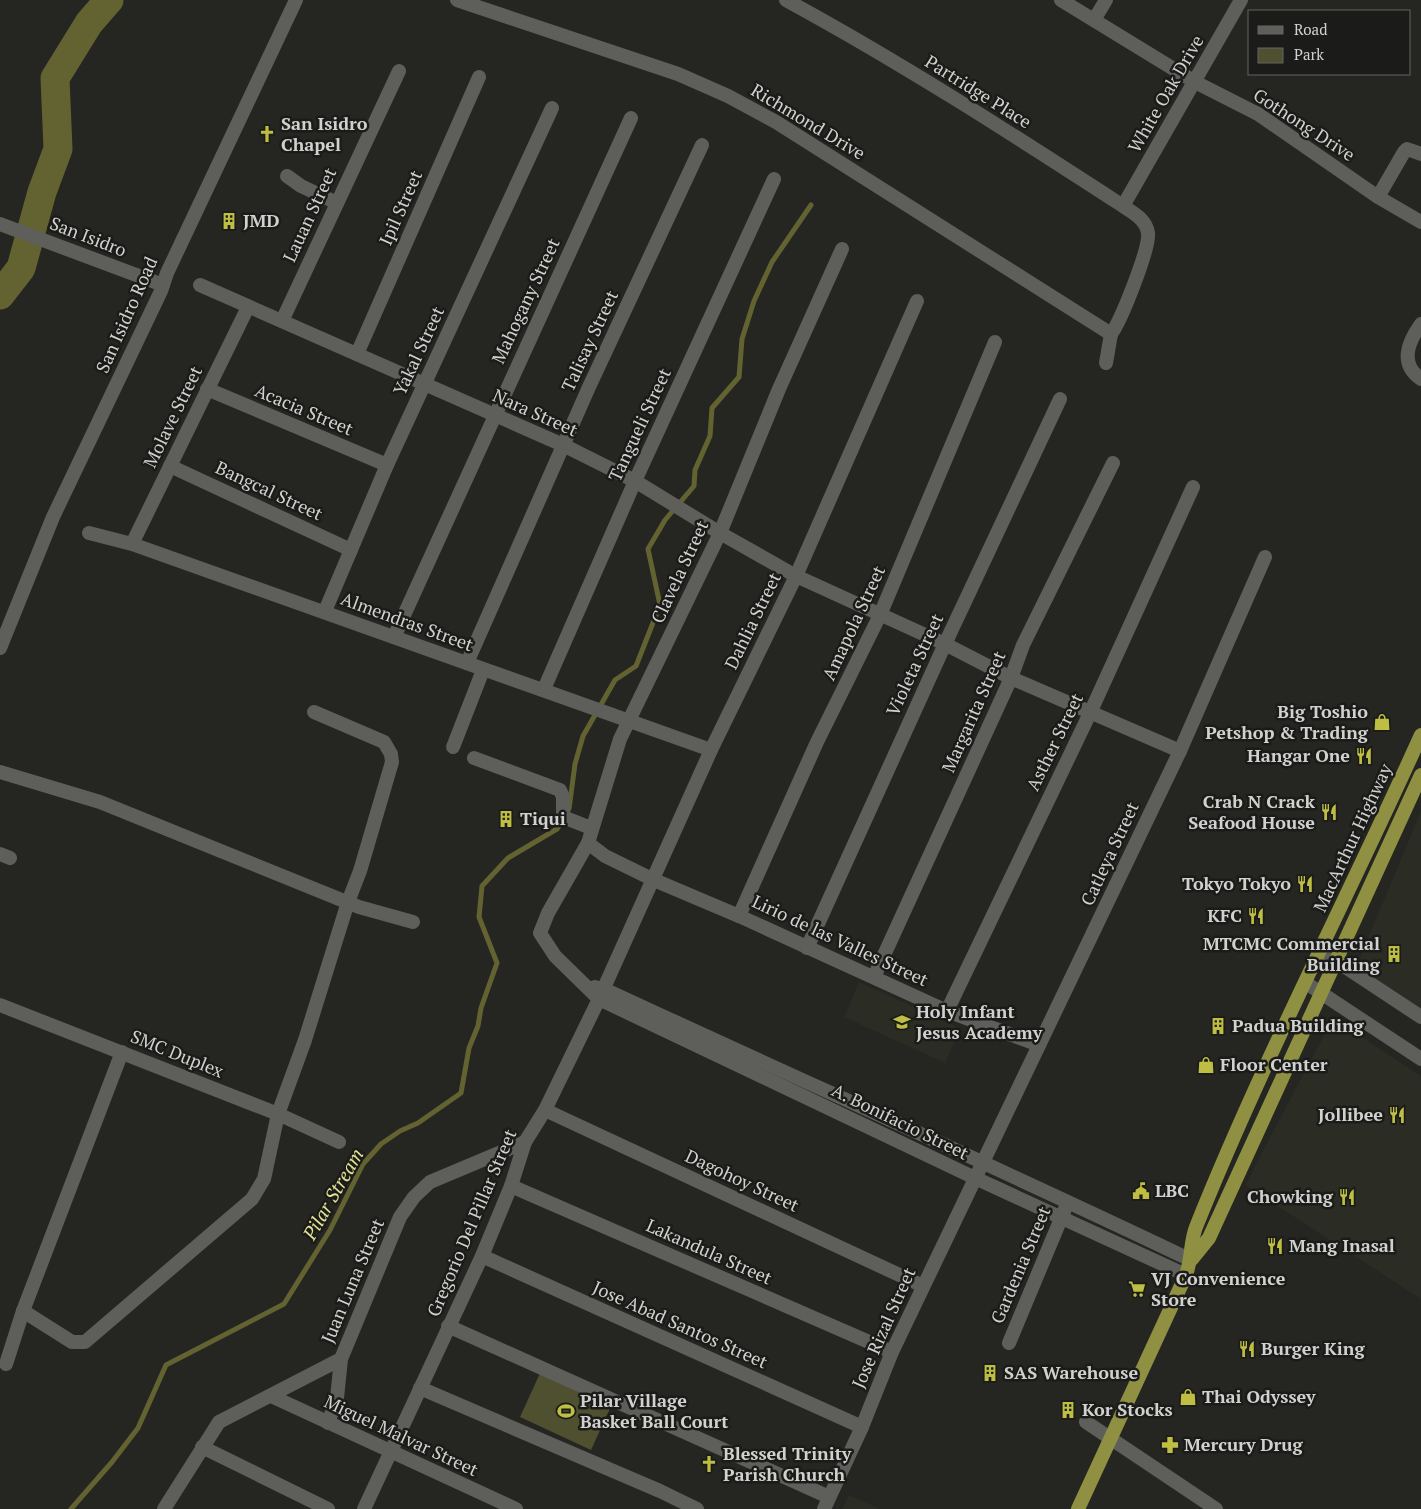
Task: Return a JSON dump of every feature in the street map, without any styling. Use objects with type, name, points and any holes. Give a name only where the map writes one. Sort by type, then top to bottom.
[{"type":"highway","name":"MacArthur Highway","points":[[1192,1260],[1195,1230],[1245,1114],[1421,735]]},
{"type":"highway","name":"MacArthur Highway","points":[[1078,1509],[1192,1260],[1210,1238],[1421,775]]},
{"type":"street","name":"San Isidro Road","points":[[0,648],[53,517],[296,0]]},
{"type":"street","name":"Richmond Drive","points":[[457,0],[678,74],[728,96],[776,122],[1111,334]]},
{"type":"street","name":"Partridge Place","points":[[786,0],[862,41],[1123,206],[1145,224],[1149,235],[1141,266],[1119,324],[1111,334]]},
{"type":"street","name":"Gothong Drive","points":[[1061,0],[1195,82],[1258,114],[1378,197],[1421,222]]},
{"type":"street","points":[[1094,20],[1106,0]]},
{"type":"street","name":"White Oak Drive","points":[[1123,206],[1241,0]]},
{"type":"street","name":"Lauan Street","points":[[282,321],[336,202],[399,72]]},
{"type":"street","name":"Ipil Street","points":[[357,354],[480,77]]},
{"type":"street","name":"Yakal Street","points":[[325,611],[387,466],[552,108]]},
{"type":"street","name":"Mahogany Street","points":[[394,638],[630,118]]},
{"type":"street","name":"Talisay Street","points":[[467,663],[563,445],[702,145]]},
{"type":"street","points":[[1378,197],[1404,152],[1407,149],[1421,154]]},
{"type":"street","points":[[287,176],[301,186],[336,202]]},
{"type":"street","name":"Tangueli Street","points":[[544,689],[635,481],[774,179]]},
{"type":"street","name":"San Isidro","points":[[0,224],[163,285]]},
{"type":"street","name":"Clavela Street","points":[[602,994],[585,985],[555,956],[540,933],[548,913],[588,843],[587,826],[620,739],[624,718],[720,533],[775,398],[842,249]]},
{"type":"street","name":"Nara Street","points":[[200,285],[563,445],[635,481],[720,533],[796,576],[945,644],[1011,678],[1180,750]]},
{"type":"street","name":"Dahlia Street","points":[[619,954],[711,750],[796,576],[917,302]]},
{"type":"street","name":"Molave Street","points":[[132,544],[248,307]]},
{"type":"street","points":[[1421,324],[1411,342],[1408,360],[1412,372],[1421,379]]},
{"type":"street","points":[[1106,363],[1111,334]]},
{"type":"street","name":"Amapola Street","points":[[739,916],[817,742],[880,614],[995,342]]},
{"type":"street","name":"Acacia Street","points":[[207,389],[387,466]]},
{"type":"street","name":"Violeta Street","points":[[808,948],[945,644],[1060,398]]},
{"type":"street","name":"Margarita Street","points":[[874,978],[1011,678],[1023,644],[1113,463]]},
{"type":"street","name":"Bangcal Street","points":[[170,466],[351,550]]},
{"type":"street","name":"Asther Street","points":[[947,1011],[1091,711],[1193,487]]},
{"type":"street","name":"Almendras Street","points":[[89,533],[132,544],[325,611],[394,638],[483,670],[544,689],[711,750]]},
{"type":"street","name":"Catleya Street","points":[[981,1162],[1040,1045],[1180,750],[1265,557]]},
{"type":"street","points":[[453,747],[483,670]]},
{"type":"street","points":[[23,1311],[72,1342],[85,1342],[252,1200],[264,1179],[278,1114],[305,1040],[348,902],[360,871],[392,762],[391,754],[384,742],[314,712]]},
{"type":"street","points":[[474,758],[492,766],[539,780],[560,790],[563,797],[563,817],[587,826]]},
{"type":"street","points":[[0,772],[100,802],[348,902],[414,922]]},
{"type":"street","points":[[588,843],[605,856],[654,880]]},
{"type":"street","name":"Lirio de las Valles Street","points":[[654,880],[739,916],[947,1011],[1040,1045]]},
{"type":"street","points":[[1321,951],[1421,1017]]},
{"type":"street","name":"Gregorio Del Pillar Street","points":[[364,1509],[482,1256],[525,1142],[545,1110],[602,994],[619,954]]},
{"type":"street","points":[[1306,983],[1421,1059]]},
{"type":"street","name":"A. Bonifacio Street","points":[[602,994],[872,1110],[1192,1260]]},
{"type":"street","name":"A. Bonifacio Street","points":[[602,994],[975,1178],[1186,1274]]},
{"type":"street","name":"SMC Duplex","points":[[0,1005],[278,1114],[339,1142]]},
{"type":"street","points":[[6,1364],[23,1311],[122,1052]]},
{"type":"street","name":"Dagohoy Street","points":[[545,1110],[923,1286]]},
{"type":"street","name":"Juan Luna Street","points":[[164,1509],[202,1446],[219,1422],[341,1359],[400,1216],[414,1197],[430,1182],[525,1142]]},
{"type":"street","name":"Jose Rizal Street","points":[[826,1503],[862,1428],[892,1352],[981,1162]]},
{"type":"street","name":"Lakandula Street","points":[[510,1186],[892,1352]]},
{"type":"street","name":"Gardenia Street","points":[[1009,1343],[1069,1202]]},
{"type":"street","name":"Jose Abad Santos Street","points":[[482,1256],[862,1428]]},
{"type":"street","points":[[448,1326],[826,1503]]},
{"type":"street","points":[[328,1423],[337,1398],[341,1359]]},
{"type":"street","points":[[420,1388],[660,1491],[697,1509]]},
{"type":"street","name":"Miguel Malvar Street","points":[[271,1396],[516,1509]]},
{"type":"street","points":[[1086,1422],[1216,1509]]},
{"type":"street","points":[[202,1446],[328,1509]]},
{"type":"shaded area","points":[[1421,811],[1421,1009],[1356,967]]},
{"type":"shaded area","name":"Holy Infant Jesus Academy","points":[[859,982],[960,1028],[945,1063],[844,1017]]},
{"type":"shaded area","points":[[1333,1018],[1421,1076],[1421,1299],[1245,1185]]},
{"type":"shaded area","points":[[849,1495],[880,1509],[842,1509]]},
{"type":"green space","name":"Pilar Village Basket Ball Court","points":[[541,1371],[612,1404],[591,1450],[520,1417]]},
{"type":"waterway","points":[[0,295],[21,268],[42,192],[58,149],[55,78],[89,23],[109,0]]},
{"type":"waterway","points":[[569,809],[575,764],[583,736],[615,680],[636,666],[660,605],[648,549],[665,520],[694,486],[695,470],[710,436],[712,408],[739,377],[742,339],[754,301],[772,262],[811,205]]},
{"type":"waterway","name":"Pilar Stream","points":[[71,1509],[112,1462],[138,1428],[166,1365],[284,1304],[330,1230],[363,1164],[381,1144],[400,1131],[418,1123],[461,1093],[469,1048],[478,1026],[481,1008],[497,963],[479,917],[482,886],[508,858],[557,829],[564,819]]},
{"type":"place","name":"San Isidro Chapel","points":[[267,134]]},
{"type":"place","name":"JMD","points":[[229,221]]},
{"type":"place","name":"Big Toshio Petshop & Trading","points":[[1382,722]]},
{"type":"place","name":"Hangar One","points":[[1364,756]]},
{"type":"place","name":"Crab N Crack Seafood House","points":[[1329,812]]},
{"type":"place","name":"Tiqui","points":[[506,819]]},
{"type":"place","name":"Tokyo Tokyo","points":[[1305,884]]},
{"type":"place","name":"KFC","points":[[1256,916]]},
{"type":"place","name":"MTCMC Commercial Building","points":[[1394,954]]},
{"type":"place","name":"Holy Infant Jesus Academy","points":[[902,1022]]},
{"type":"place","name":"Padua Building","points":[[1218,1026]]},
{"type":"place","name":"Floor Center","points":[[1206,1065]]},
{"type":"place","name":"Jollibee","points":[[1397,1115]]},
{"type":"place","name":"LBC","points":[[1141,1191]]},
{"type":"place","name":"Chowking","points":[[1347,1197]]},
{"type":"place","name":"Mang Inasal","points":[[1275,1246]]},
{"type":"place","name":"VJ Convenience Store","points":[[1137,1289]]},
{"type":"place","name":"Burger King","points":[[1247,1349]]},
{"type":"place","name":"SAS Warehouse","points":[[990,1373]]},
{"type":"place","name":"Thai Odyssey","points":[[1188,1397]]},
{"type":"place","name":"Kor Stocks","points":[[1068,1410]]},
{"type":"place","name":"Pilar Village Basket Ball Court","points":[[566,1411]]},
{"type":"place","name":"Mercury Drug","points":[[1170,1445]]},
{"type":"place","name":"Blessed Trinity Parish Church","points":[[709,1464]]}]
